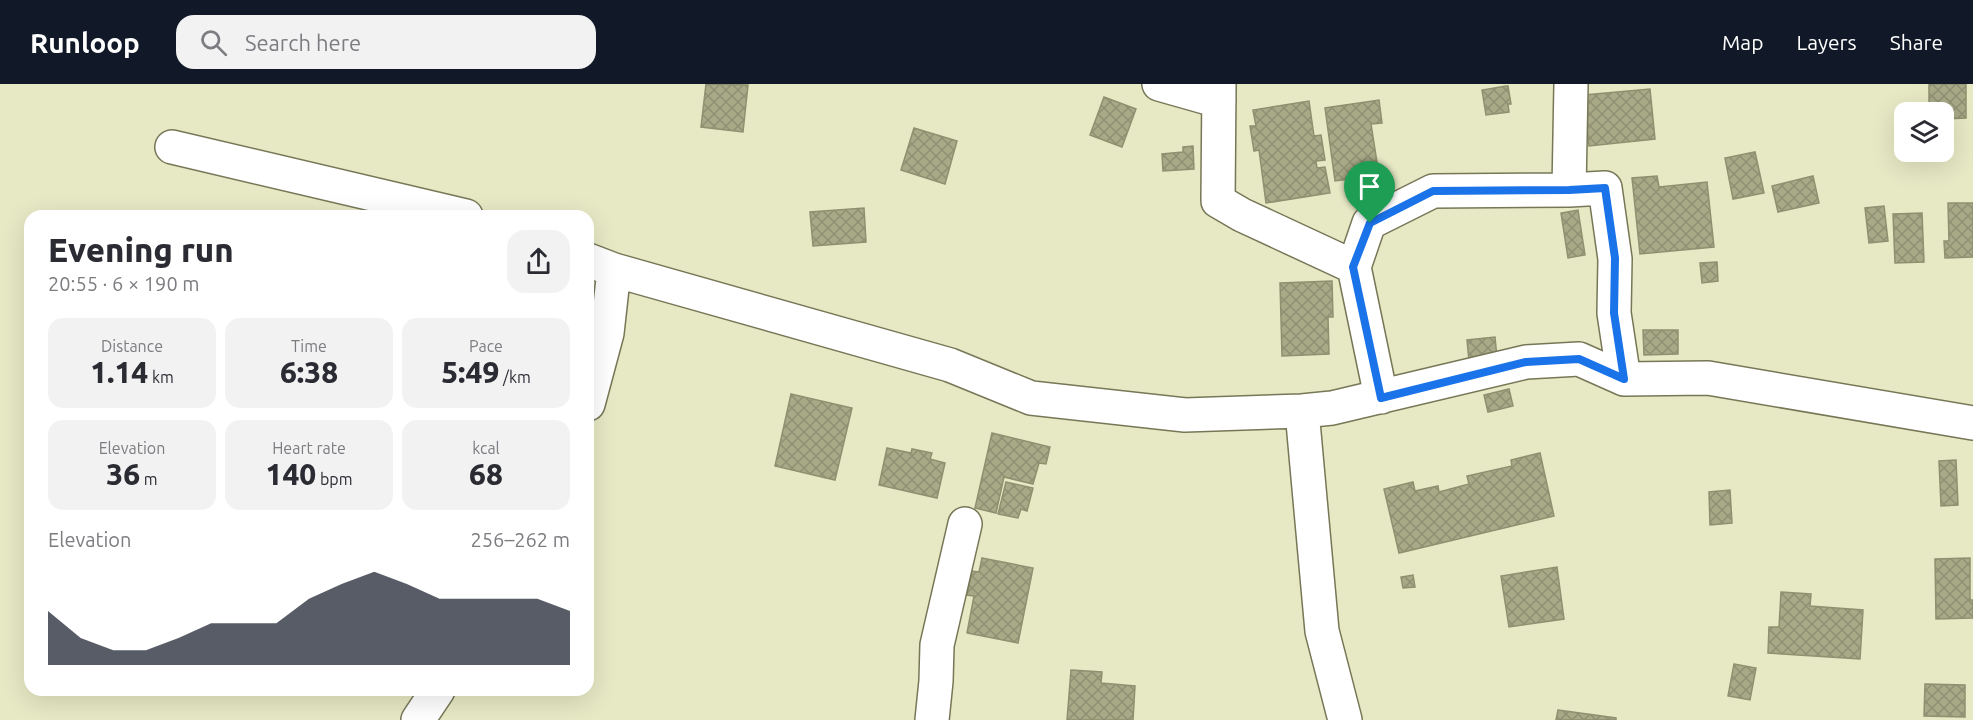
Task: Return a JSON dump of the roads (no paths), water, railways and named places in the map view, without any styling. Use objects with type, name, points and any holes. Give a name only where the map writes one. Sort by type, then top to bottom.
[{"type":"street","points":[[1159,84],[1219,93],[1218,201],[1242,215],[1353,267]]},
{"type":"street","points":[[1569,190],[1571,84]]},
{"type":"street","points":[[172,147],[440,210]]},
{"type":"street","points":[[1381,398],[1353,267],[1370,223],[1433,191],[1605,188],[1615,258],[1614,313],[1624,379]]},
{"type":"street","points":[[594,382],[607,333],[601,265],[950,365],[1031,398],[1185,416],[1332,408],[1526,362],[1579,359],[1624,379],[1708,378],[1973,423]]},
{"type":"street","points":[[1302,411],[1322,631],[1345,720]]},
{"type":"street","points":[[932,720],[937,645],[965,524]]},
{"type":"street","points":[[418,720],[434,696]]}]
